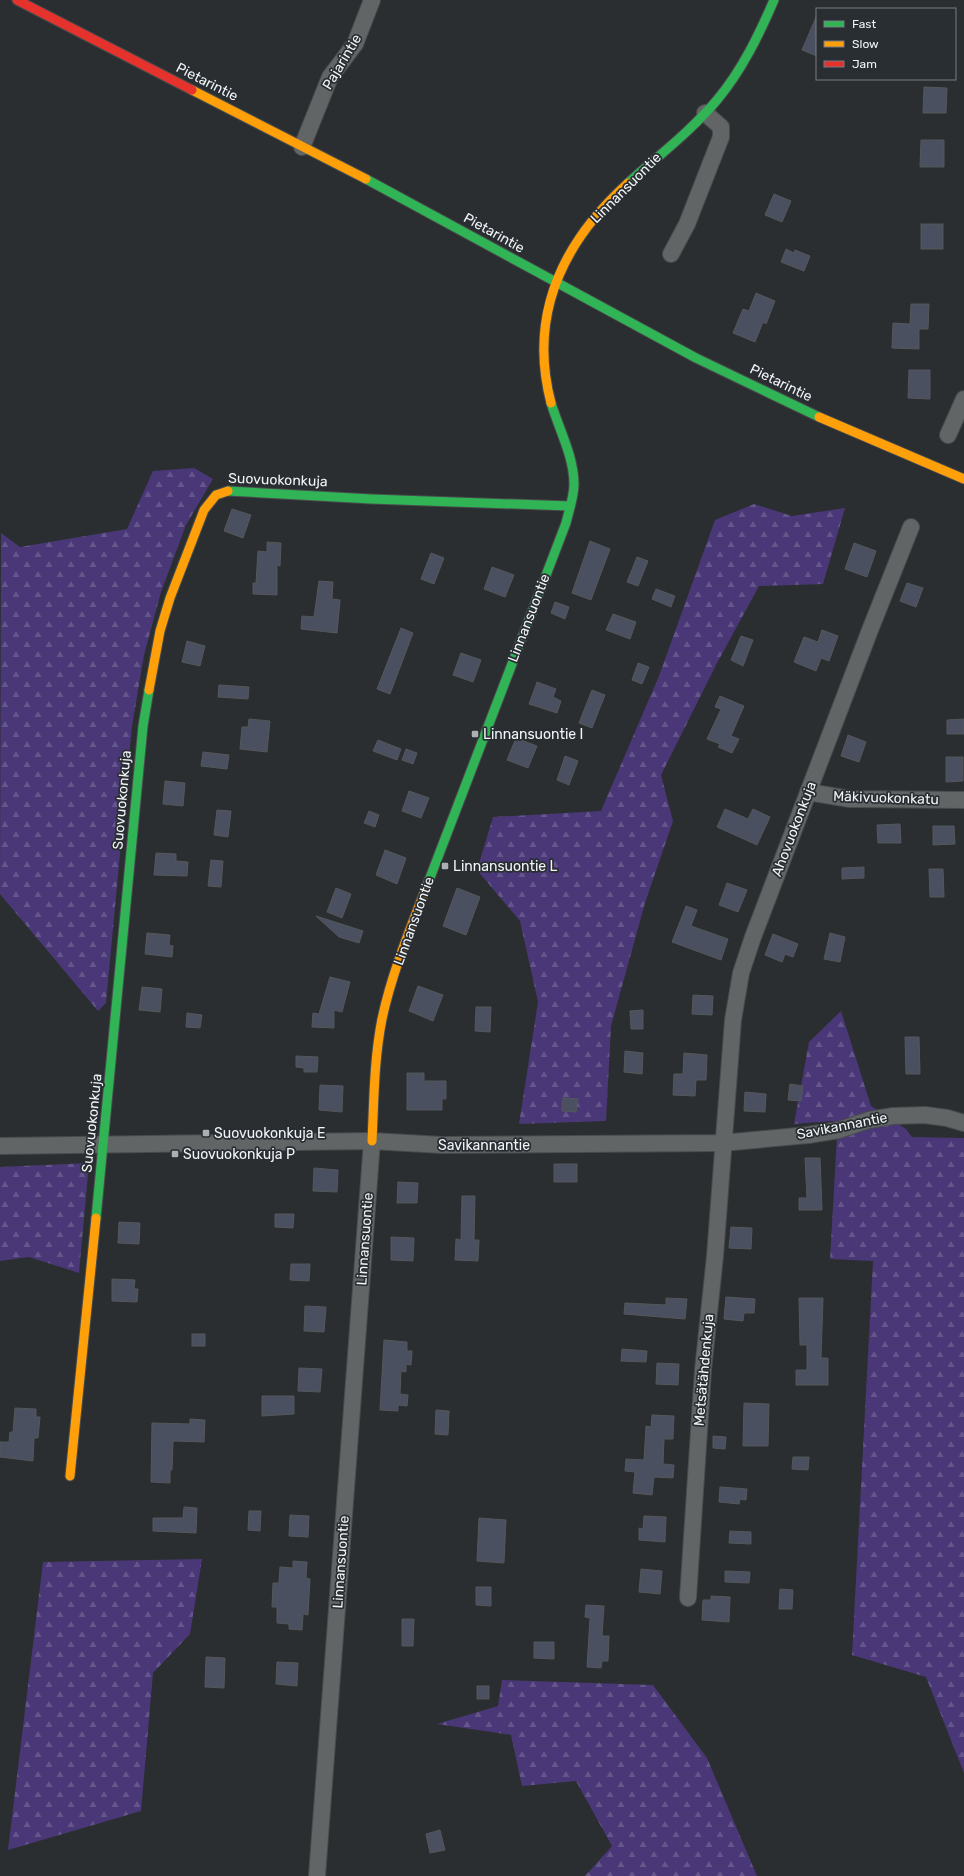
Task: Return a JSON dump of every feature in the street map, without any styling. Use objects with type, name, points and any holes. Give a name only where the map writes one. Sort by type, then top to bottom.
[{"type":"street","name":"Pietarintie","points":[[17,0],[362,177],[696,358],[789,403],[882,445],[964,479]]},
{"type":"street","name":"Pajarintie","points":[[302,146],[330,77],[355,44],[372,0]]},
{"type":"street","name":"Linnansuontie","points":[[317,1876],[378,1045],[387,996],[407,938],[566,523],[570,506],[574,482],[572,468],[552,405],[543,358],[544,337],[556,283],[564,261],[584,231],[610,200],[706,113],[726,89],[743,64],[759,36],[774,0]]},
{"type":"street","points":[[671,254],[687,224],[721,137],[721,127],[706,113]]},
{"type":"street","points":[[948,434],[964,399]]},
{"type":"street","name":"Suovuokonkuja","points":[[70,1476],[104,1145],[143,726],[160,631],[170,598],[204,510],[212,497],[223,491],[260,491],[371,499],[570,506]]},
{"type":"street","name":"Ahovuokonkuja","points":[[722,1143],[733,1020],[741,973],[753,937],[870,630],[912,527]]},
{"type":"street","name":"Mäkivuokonkatu","points":[[808,792],[850,799],[964,800]]},
{"type":"street","name":"Savikannantie","points":[[0,1146],[372,1141],[442,1145],[722,1143],[808,1135],[839,1130],[869,1120],[893,1116],[925,1115],[948,1118],[964,1123]]},
{"type":"street","name":"Metsätähdenkuja","points":[[688,1598],[703,1370],[715,1256],[722,1143]]},
{"type":"green space","points":[[194,468],[213,479],[186,525],[161,592],[144,655],[132,726],[106,1003],[98,1011],[0,894],[1,533],[20,547],[127,529],[153,471]]},
{"type":"green space","points":[[754,504],[792,516],[845,508],[823,584],[759,586],[716,665],[661,775],[673,821],[645,903],[611,1026],[606,1121],[519,1124],[538,1002],[520,921],[477,870],[493,817],[601,811],[659,676],[715,520]]},
{"type":"green space","points":[[841,1011],[871,1106],[906,1129],[912,1137],[964,1138],[964,1773],[926,1677],[852,1655],[873,1261],[830,1259],[837,1137],[834,1121],[794,1124],[809,1042]]},
{"type":"green space","points":[[89,1163],[79,1273],[29,1257],[0,1261],[0,1167]]},
{"type":"green space","points":[[202,1559],[190,1634],[153,1673],[141,1811],[8,1850],[43,1562]]},
{"type":"green space","points":[[502,1680],[653,1685],[707,1758],[757,1876],[585,1876],[612,1846],[576,1781],[522,1786],[511,1735],[437,1724],[498,1706]]},
{"type":"building","points":[[816,17],[816,56],[802,50]]},
{"type":"building","points":[[924,87],[947,88],[946,113],[923,113]]},
{"type":"building","points":[[921,140],[944,140],[944,167],[920,167]]},
{"type":"building","points":[[774,194],[791,201],[782,222],[765,215]]},
{"type":"building","points":[[921,224],[943,224],[943,249],[921,249]]},
{"type":"building","points":[[786,249],[794,253],[795,250],[810,256],[804,271],[781,262]]},
{"type":"building","points":[[756,293],[775,301],[766,324],[763,322],[755,342],[733,333],[743,309],[749,311]]},
{"type":"building","points":[[911,304],[929,304],[928,329],[919,329],[919,349],[892,348],[893,323],[910,324]]},
{"type":"building","points":[[909,370],[930,370],[930,399],[908,398]]},
{"type":"building","points":[[232,509],[251,515],[243,538],[224,531]]},
{"type":"building","points":[[590,541],[610,549],[591,600],[572,593]]},
{"type":"building","points":[[267,542],[281,543],[280,566],[277,565],[277,595],[253,594],[253,583],[256,583],[258,551],[267,552]]},
{"type":"building","points":[[854,543],[876,551],[867,577],[845,569]]},
{"type":"building","points":[[431,553],[444,558],[434,584],[421,579]]},
{"type":"building","points":[[637,557],[648,561],[638,586],[627,582]]},
{"type":"building","points":[[492,567],[514,575],[505,597],[484,589]]},
{"type":"building","points":[[319,581],[333,582],[332,599],[340,600],[337,633],[301,629],[302,616],[314,617]]},
{"type":"building","points":[[907,583],[923,588],[916,607],[900,601]]},
{"type":"building","points":[[656,589],[675,596],[671,607],[652,599]]},
{"type":"building","points":[[555,602],[569,607],[565,619],[551,613]]},
{"type":"building","points":[[613,614],[636,622],[630,639],[606,630]]},
{"type":"building","points":[[401,628],[413,633],[390,694],[377,689]]},
{"type":"building","points":[[822,630],[838,636],[829,661],[821,658],[816,671],[794,662],[804,637],[818,642]]},
{"type":"building","points":[[741,636],[753,640],[743,666],[731,660]]},
{"type":"building","points":[[187,641],[205,646],[200,666],[182,662]]},
{"type":"building","points":[[461,653],[481,660],[473,682],[453,675]]},
{"type":"building","points":[[638,663],[649,667],[642,684],[632,680]]},
{"type":"building","points":[[537,682],[556,689],[553,697],[561,701],[557,713],[529,704]]},
{"type":"building","points":[[219,685],[249,687],[248,699],[218,697]]},
{"type":"building","points":[[592,690],[605,695],[592,728],[579,723]]},
{"type":"building","points":[[720,696],[744,706],[731,736],[739,739],[732,753],[718,747],[720,744],[707,739],[721,709],[715,707]]},
{"type":"building","points":[[249,719],[270,721],[267,752],[240,749],[242,727],[248,727]]},
{"type":"building","points":[[964,719],[964,734],[947,734],[947,720]]},
{"type":"building","points":[[848,735],[866,742],[859,762],[841,756]]},
{"type":"building","points":[[516,738],[537,746],[528,768],[507,760]]},
{"type":"building","points":[[378,740],[401,749],[397,760],[373,751]]},
{"type":"building","points":[[406,749],[417,753],[413,764],[402,760]]},
{"type":"building","points":[[203,752],[229,755],[227,769],[201,766]]},
{"type":"building","points":[[565,756],[578,761],[569,785],[557,780]]},
{"type":"building","points":[[946,757],[963,757],[963,781],[946,782]]},
{"type":"building","points":[[165,781],[185,783],[183,806],[163,804]]},
{"type":"building","points":[[409,791],[429,798],[421,818],[402,811]]},
{"type":"building","points":[[725,809],[748,819],[753,809],[770,817],[757,845],[717,827]]},
{"type":"building","points":[[217,810],[231,811],[228,837],[214,835]]},
{"type":"building","points":[[369,811],[379,815],[375,827],[364,823]]},
{"type":"building","points":[[900,824],[901,843],[878,843],[877,825]]},
{"type":"building","points":[[933,826],[954,826],[955,844],[933,845]]},
{"type":"building","points":[[385,850],[406,858],[397,884],[376,875]]},
{"type":"building","points":[[156,853],[176,854],[176,861],[188,862],[187,876],[154,875]]},
{"type":"building","points":[[211,860],[223,861],[221,887],[208,886]]},
{"type":"building","points":[[864,867],[864,878],[842,879],[842,868]]},
{"type":"building","points":[[929,869],[943,869],[944,897],[930,897]]},
{"type":"building","points":[[727,883],[747,890],[738,912],[719,905]]},
{"type":"building","points":[[336,888],[351,894],[342,918],[327,912]]},
{"type":"building","points":[[457,888],[480,897],[466,935],[443,926]]},
{"type":"building","points":[[686,906],[697,910],[691,926],[728,939],[721,960],[672,942]]},
{"type":"building","points":[[316,916],[363,931],[359,943],[339,937]]},
{"type":"building","points":[[147,933],[170,935],[169,945],[173,946],[172,957],[145,954]]},
{"type":"building","points":[[830,933],[845,937],[840,962],[824,959]]},
{"type":"building","points":[[773,934],[798,944],[793,957],[785,954],[782,962],[765,955]]},
{"type":"building","points":[[330,977],[350,982],[342,1012],[334,1010],[334,1028],[312,1027],[313,1013],[319,1014]]},
{"type":"building","points":[[418,986],[443,995],[433,1021],[409,1011]]},
{"type":"building","points":[[142,987],[162,989],[160,1012],[139,1010]]},
{"type":"building","points":[[693,995],[713,996],[712,1015],[692,1014]]},
{"type":"building","points":[[476,1007],[491,1007],[490,1032],[475,1031]]},
{"type":"building","points":[[643,1010],[643,1029],[631,1029],[630,1011]]},
{"type":"building","points":[[187,1013],[202,1015],[200,1028],[186,1027]]},
{"type":"building","points":[[905,1037],[919,1037],[920,1074],[906,1074]]},
{"type":"building","points":[[625,1051],[643,1053],[642,1074],[624,1072]]},
{"type":"building","points":[[684,1053],[707,1055],[706,1080],[696,1080],[695,1096],[673,1095],[674,1074],[683,1074]]},
{"type":"building","points":[[296,1056],[318,1057],[317,1072],[304,1072],[304,1068],[296,1067]]},
{"type":"building","points":[[407,1073],[424,1073],[424,1081],[446,1081],[446,1099],[442,1099],[442,1110],[407,1110]]},
{"type":"building","points":[[790,1084],[803,1086],[801,1101],[788,1100]]},
{"type":"building","points":[[320,1085],[343,1086],[342,1112],[319,1110]]},
{"type":"building","points":[[745,1092],[766,1094],[765,1112],[744,1111]]},
{"type":"building","points":[[563,1098],[578,1099],[576,1112],[562,1111]]},
{"type":"building","points":[[805,1158],[820,1158],[822,1210],[799,1210],[799,1198],[807,1198]]},
{"type":"building","points":[[554,1164],[577,1164],[577,1182],[554,1182]]},
{"type":"building","points":[[314,1168],[338,1170],[337,1192],[313,1191]]},
{"type":"building","points":[[398,1182],[418,1183],[417,1203],[397,1203]]},
{"type":"building","points":[[462,1196],[475,1196],[474,1240],[479,1240],[478,1261],[455,1260],[456,1239],[461,1240]]},
{"type":"building","points":[[275,1214],[294,1214],[293,1228],[275,1227]]},
{"type":"building","points":[[119,1222],[140,1223],[139,1244],[118,1243]]},
{"type":"building","points":[[731,1227],[752,1228],[751,1249],[729,1248]]},
{"type":"building","points":[[391,1237],[414,1238],[413,1261],[391,1260]]},
{"type":"building","points":[[291,1264],[310,1264],[309,1281],[290,1280]]},
{"type":"building","points":[[112,1279],[135,1280],[134,1289],[138,1289],[137,1302],[112,1301]]},
{"type":"building","points":[[726,1297],[755,1299],[754,1313],[744,1313],[743,1321],[724,1319]]},
{"type":"building","points":[[666,1298],[687,1299],[685,1319],[624,1314],[625,1303],[666,1305]]},
{"type":"building","points":[[799,1298],[823,1298],[821,1358],[828,1358],[828,1385],[796,1385],[796,1370],[807,1370],[807,1345],[800,1345]]},
{"type":"building","points":[[305,1306],[326,1307],[324,1332],[304,1331]]},
{"type":"building","points":[[192,1334],[205,1334],[205,1346],[192,1346]]},
{"type":"building","points":[[384,1340],[407,1342],[407,1351],[412,1351],[411,1365],[406,1364],[406,1372],[401,1371],[400,1394],[408,1395],[407,1406],[398,1405],[398,1411],[380,1410]]},
{"type":"building","points":[[622,1349],[647,1351],[646,1362],[621,1361]]},
{"type":"building","points":[[657,1363],[679,1364],[678,1385],[656,1384]]},
{"type":"building","points":[[299,1368],[322,1369],[320,1392],[298,1391]]},
{"type":"building","points":[[262,1396],[294,1396],[294,1414],[262,1416]]},
{"type":"building","points":[[744,1403],[769,1404],[768,1446],[743,1446]]},
{"type":"building","points":[[15,1408],[36,1409],[36,1417],[40,1417],[38,1438],[34,1438],[33,1461],[0,1457],[0,1442],[9,1442],[10,1432],[13,1432]]},
{"type":"building","points":[[436,1410],[449,1411],[448,1435],[435,1434]]},
{"type":"building","points":[[652,1415],[674,1416],[673,1439],[664,1439],[663,1464],[674,1465],[673,1478],[654,1477],[652,1495],[633,1493],[635,1472],[625,1471],[626,1459],[644,1460],[646,1426],[651,1427]]},
{"type":"building","points":[[190,1419],[205,1420],[204,1442],[173,1441],[170,1483],[151,1482],[152,1423],[190,1424]]},
{"type":"building","points":[[713,1436],[726,1437],[725,1449],[713,1448]]},
{"type":"building","points":[[793,1457],[809,1457],[808,1470],[792,1469]]},
{"type":"building","points":[[720,1487],[747,1489],[746,1500],[740,1499],[739,1504],[719,1502]]},
{"type":"building","points":[[184,1507],[197,1508],[196,1533],[153,1531],[153,1518],[183,1518]]},
{"type":"building","points":[[249,1511],[261,1511],[260,1531],[248,1530]]},
{"type":"building","points":[[290,1515],[309,1516],[308,1537],[289,1536]]},
{"type":"building","points":[[644,1516],[666,1517],[665,1542],[639,1540],[639,1528],[643,1529]]},
{"type":"building","points":[[479,1518],[506,1520],[504,1563],[477,1561]]},
{"type":"building","points":[[730,1531],[751,1532],[751,1544],[729,1543]]},
{"type":"building","points":[[293,1561],[307,1562],[306,1578],[310,1579],[308,1615],[303,1614],[302,1630],[289,1629],[289,1624],[277,1623],[277,1607],[272,1607],[273,1583],[279,1583],[280,1567],[293,1568]]},
{"type":"building","points":[[641,1569],[662,1571],[660,1594],[639,1592]]},
{"type":"building","points":[[725,1571],[750,1572],[749,1583],[725,1582]]},
{"type":"building","points":[[476,1587],[491,1587],[491,1606],[476,1605]]},
{"type":"building","points":[[780,1589],[793,1590],[792,1609],[779,1609]]},
{"type":"building","points":[[711,1596],[730,1597],[729,1622],[702,1620],[703,1600],[711,1600]]},
{"type":"building","points":[[586,1605],[604,1606],[602,1636],[609,1636],[608,1661],[602,1661],[601,1668],[587,1667],[590,1618],[585,1617]]},
{"type":"building","points":[[402,1619],[414,1619],[413,1646],[402,1646]]},
{"type":"building","points":[[534,1642],[554,1642],[554,1659],[534,1658]]},
{"type":"building","points":[[206,1657],[225,1658],[224,1688],[205,1687]]},
{"type":"building","points":[[277,1662],[298,1663],[297,1686],[276,1684]]},
{"type":"building","points":[[477,1686],[489,1686],[489,1699],[477,1699]]},
{"type":"building","points":[[440,1830],[445,1850],[430,1853],[426,1834]]},
{"type":"traffic: fast","points":[[628,183],[685,133],[726,89],[749,52],[774,0]]},
{"type":"traffic: fast","points":[[366,179],[696,358],[819,417]]},
{"type":"traffic: fast","points":[[428,883],[566,523],[571,504],[574,484],[572,464],[551,403]]},
{"type":"traffic: fast","points":[[228,491],[371,499],[570,506]]},
{"type":"traffic: fast","points":[[96,1218],[143,726],[149,690]]},
{"type":"traffic: slow","points":[[192,90],[366,179]]},
{"type":"traffic: slow","points":[[551,403],[545,371],[544,340],[548,310],[556,282],[569,255],[585,230],[605,206],[628,183]]},
{"type":"traffic: slow","points":[[819,417],[964,479]]},
{"type":"traffic: slow","points":[[149,690],[160,631],[170,598],[204,510],[216,495],[228,491]]},
{"type":"traffic: slow","points":[[372,1141],[376,1064],[382,1019],[396,967],[428,883]]},
{"type":"traffic: slow","points":[[70,1476],[96,1218]]},
{"type":"traffic: jam","points":[[17,0],[192,90]]},
{"type":"place","name":"Linnansuontie I","points":[[475,734]]},
{"type":"place","name":"Linnansuontie L","points":[[445,866]]},
{"type":"place","name":"Suovuokonkuja E","points":[[206,1133]]},
{"type":"place","name":"Suovuokonkuja P","points":[[175,1154]]}]
